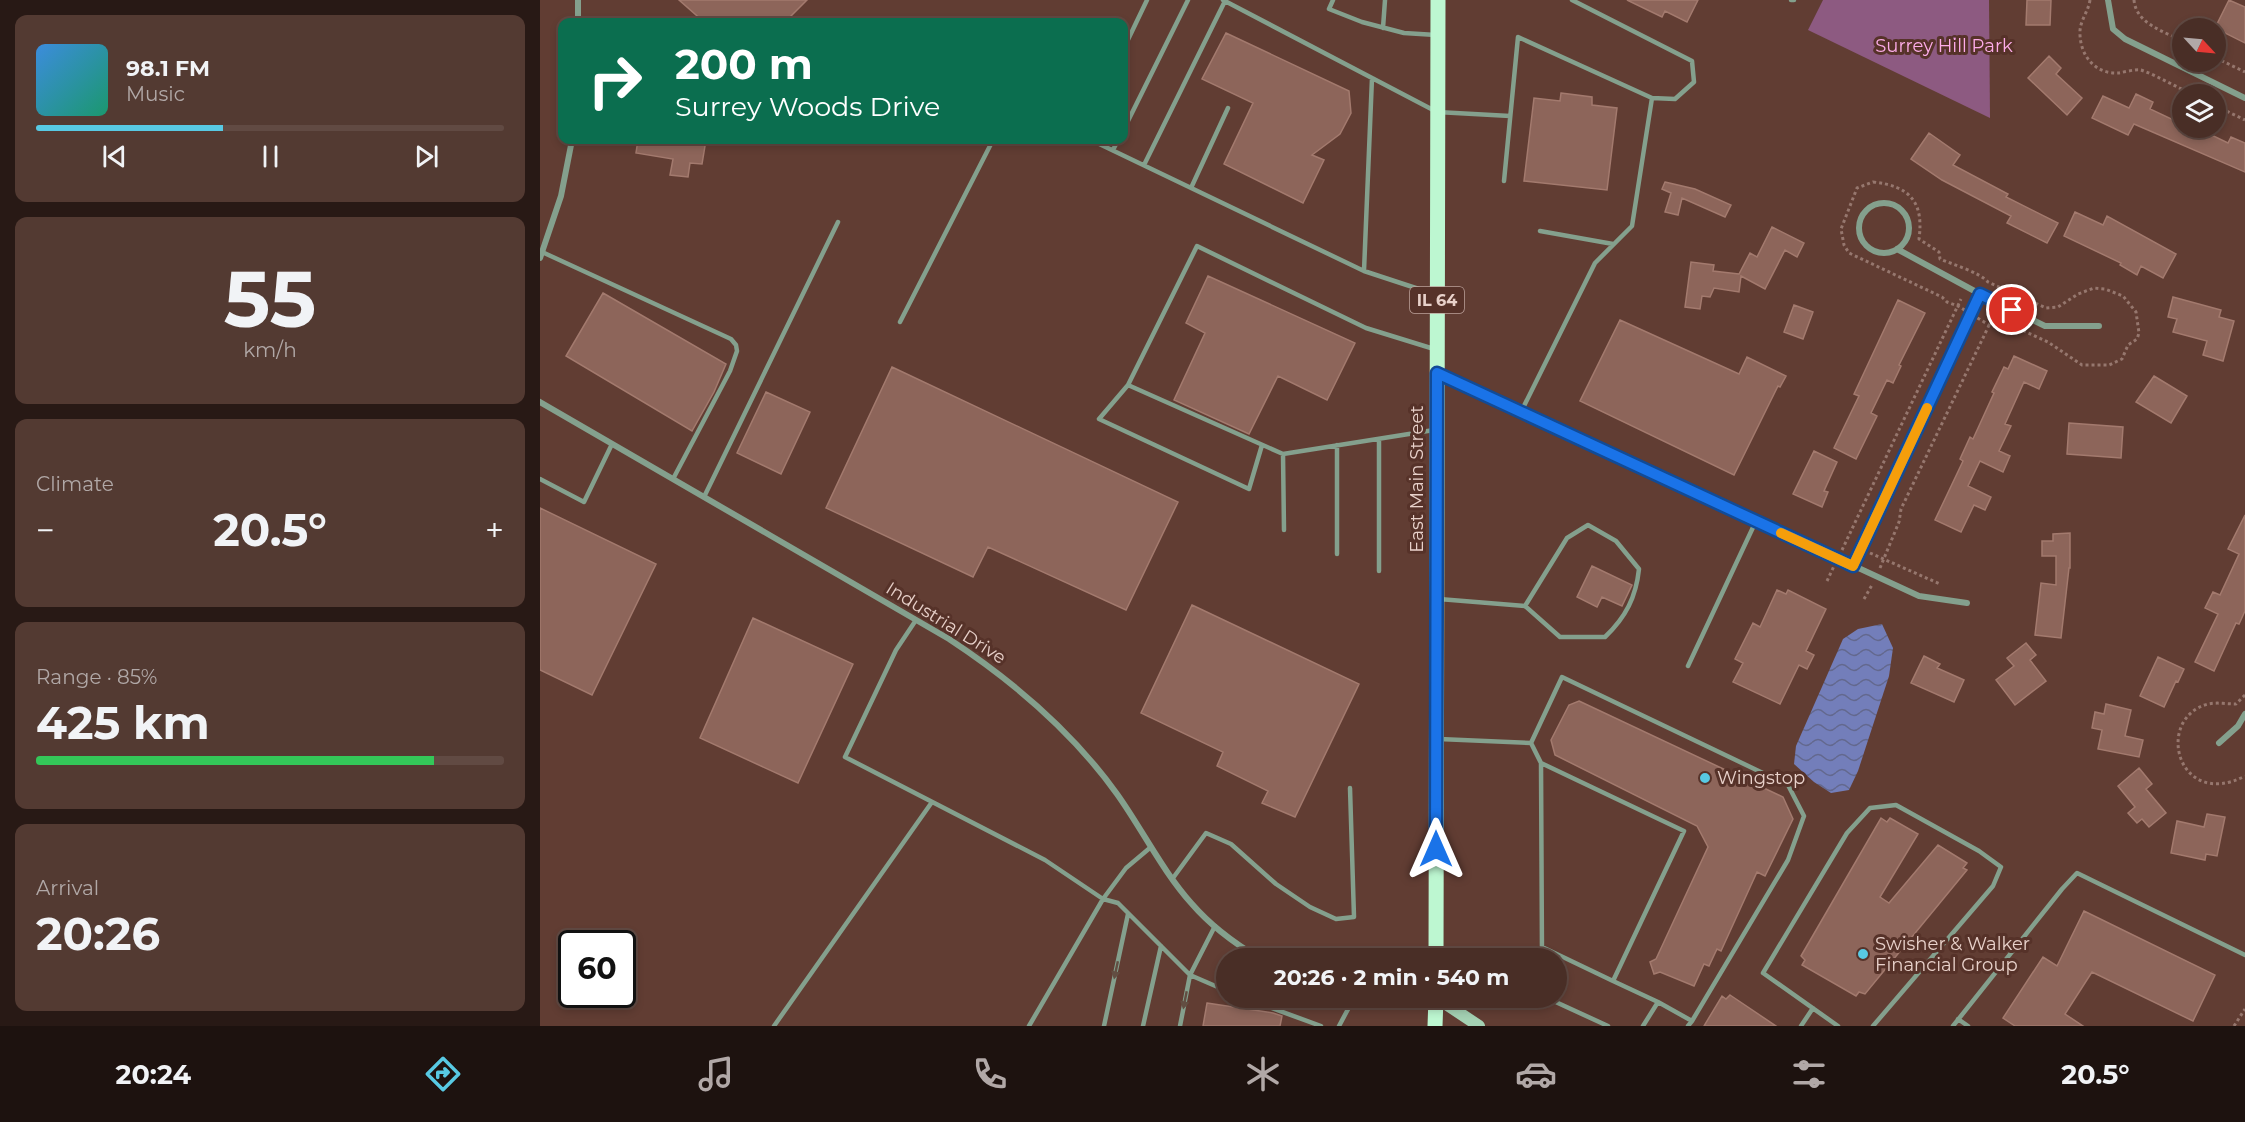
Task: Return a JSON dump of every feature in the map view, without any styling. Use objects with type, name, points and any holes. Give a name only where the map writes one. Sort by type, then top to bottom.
[{"type":"main road","name":"East Main Street","points":[[1436,948],[1438,0]]},
{"type":"main road","points":[[1435,1026],[1436,1008]]},
{"type":"street","points":[[578,0],[578,18]]},
{"type":"street","points":[[2108,0],[2113,29],[2125,39],[2245,98]]},
{"type":"street","points":[[541,255],[561,196],[571,144]]},
{"type":"street","points":[[1885,202],[1900,208],[1905,214],[1909,229],[1903,244],[1897,249],[1889,253],[1880,253],[1865,246],[1860,238],[1859,221],[1869,207],[1885,202]]},
{"type":"street","points":[[1897,249],[2045,326],[2100,327]]},
{"type":"street","points":[[1853,566],[1980,294]]},
{"type":"street","points":[[1437,373],[1919,597],[1967,603]]},
{"type":"street","name":"Industrial Drive","points":[[540,402],[916,620],[987,664],[1075,742],[1116,793],[1191,903],[1228,939],[1243,948]]},
{"type":"street","points":[[2219,743],[2238,726],[2245,714]]},
{"type":"street","points":[[1452,1008],[1479,1026]]},
{"type":"lane","points":[[1128,40],[1147,0]]},
{"type":"lane","points":[[1128,121],[1188,0]]},
{"type":"lane","points":[[1144,165],[1224,0],[1437,112],[1510,116]]},
{"type":"lane","points":[[1383,28],[1385,0]]},
{"type":"lane","points":[[1504,181],[1518,37],[1652,98],[1675,99],[1694,82],[1692,61],[1572,0]]},
{"type":"lane","points":[[1331,1],[1329,9],[1383,28],[1404,33],[1438,35]]},
{"type":"lane","points":[[1364,270],[1372,78]]},
{"type":"lane","points":[[1521,412],[1595,263],[1632,226],[1652,98]]},
{"type":"lane","points":[[1191,188],[1228,108]]},
{"type":"lane","points":[[900,322],[991,144]]},
{"type":"lane","points":[[1100,144],[1364,270],[1437,294]]},
{"type":"lane","points":[[1113,150],[1116,144]]},
{"type":"lane","points":[[704,497],[838,222]]},
{"type":"lane","points":[[1540,231],[1613,244]]},
{"type":"lane","points":[[1262,445],[1249,489],[1099,419],[1128,385],[1197,246],[1366,328],[1437,350]]},
{"type":"lane","points":[[541,255],[731,339],[736,345],[737,351],[730,371],[673,479]]},
{"type":"lane","points":[[1128,385],[1283,454],[1437,430]]},
{"type":"lane","points":[[1379,439],[1379,571]]},
{"type":"lane","points":[[540,479],[584,502],[612,444]]},
{"type":"lane","points":[[1337,445],[1337,554]]},
{"type":"lane","points":[[1283,454],[1284,530]]},
{"type":"lane","points":[[1688,666],[1756,521]]},
{"type":"lane","points":[[1436,599],[1525,606],[1560,637],[1605,637],[1620,623],[1633,598],[1637,589],[1639,569],[1616,542],[1588,525],[1567,538],[1525,606]]},
{"type":"lane","points":[[916,620],[896,650],[845,758],[1045,860],[1103,899],[1118,903],[1190,975],[1216,986]]},
{"type":"lane","points":[[1531,743],[1562,677],[1788,785],[1804,816],[1788,860],[1688,1026]]},
{"type":"lane","points":[[1436,739],[1531,743]]},
{"type":"lane","points":[[1531,743],[1541,763],[1542,947],[1658,1002],[1692,1021]]},
{"type":"lane","points":[[1541,763],[1684,831],[1613,981]]},
{"type":"lane","points":[[1173,878],[1206,834],[1231,844],[1276,884],[1310,907],[1336,919],[1354,917],[1350,788]]},
{"type":"lane","points":[[774,1026],[932,802]]},
{"type":"lane","points":[[1839,1026],[1763,973],[1847,833],[1870,808],[1896,805],[1979,851],[2001,867],[1993,886],[1873,1026]]},
{"type":"lane","points":[[1029,1026],[1103,899],[1126,868],[1151,847]]},
{"type":"lane","points":[[1953,1026],[2077,873],[2245,955]]},
{"type":"lane","points":[[1104,1026],[1128,914]]},
{"type":"lane","points":[[1180,1026],[1190,975],[1215,926]]},
{"type":"lane","points":[[1143,1026],[1161,946]]},
{"type":"lane","points":[[1643,1026],[1658,1002]]},
{"type":"lane","points":[[1567,1007],[1608,1026]]},
{"type":"lane","points":[[1272,1008],[1321,1026]]},
{"type":"lane","points":[[1339,1026],[1349,1008]]},
{"type":"lane","points":[[1801,1026],[1813,1008]]},
{"type":"lane","points":[[1958,1019],[1968,1026]]},
{"type":"path","points":[[2090,0],[2089,7],[2080,22],[2082,50],[2088,59],[2096,67],[2108,73],[2139,69],[2172,85]]},
{"type":"path","points":[[2134,0],[2140,18],[2172,36]]},
{"type":"path","points":[[2226,63],[2245,72]]},
{"type":"path","points":[[2226,111],[2245,120]]},
{"type":"path","points":[[1827,581],[1961,299]]},
{"type":"path","points":[[1864,599],[1876,577],[1899,522],[1901,509],[1993,317]]},
{"type":"path","points":[[1846,542],[1940,584]]},
{"type":"path","points":[[2245,695],[2236,704],[2209,704],[2197,709],[2180,730],[2178,748],[2187,770],[2205,783],[2218,785],[2231,783],[2245,776]]},
{"type":"path","points":[[2234,1026],[2245,1009]]},
{"type":"green space","name":"Surrey Hill Park","points":[[1823,0],[1989,0],[1990,118],[1808,30]]},
{"type":"water","points":[[1882,624],[1893,648],[1889,676],[1858,771],[1849,790],[1831,793],[1814,782],[1794,764],[1796,746],[1843,639],[1858,629]]},
{"type":"building","points":[[679,0],[807,0],[789,18],[699,18]]},
{"type":"building","points":[[1627,0],[1698,0],[1687,22],[1665,11],[1662,17]]},
{"type":"building","points":[[2027,0],[2051,0],[2050,25],[2026,25]]},
{"type":"building","points":[[2229,0],[2245,7],[2245,43],[2226,34],[2226,18],[2220,18]]},
{"type":"building","points":[[1226,33],[1349,91],[1351,113],[1340,134],[1312,155],[1324,160],[1303,203],[1224,164],[1253,103],[1202,79]]},
{"type":"building","points":[[2049,56],[2061,68],[2056,74],[2082,98],[2067,115],[2028,78]]},
{"type":"building","points":[[1561,93],[1592,97],[1592,105],[1617,108],[1607,190],[1524,181],[1534,98],[1560,101]]},
{"type":"building","points":[[2136,94],[2153,102],[2150,109],[2172,119],[2172,138],[2218,138],[2228,143],[2231,137],[2245,143],[2245,172],[2134,124],[2128,135],[2092,118],[2103,96],[2129,108]]},
{"type":"building","points":[[1929,133],[1960,155],[1953,165],[2008,194],[2006,197],[2058,223],[2047,243],[2007,223],[2011,216],[1942,180],[1911,159]]},
{"type":"building","points":[[637,144],[705,144],[702,164],[690,163],[688,177],[670,175],[673,159],[636,153]]},
{"type":"building","points":[[1665,182],[1695,189],[1731,205],[1725,217],[1682,198],[1678,215],[1665,212],[1671,193],[1662,189]]},
{"type":"building","points":[[2075,212],[2103,225],[2107,216],[2176,254],[2163,278],[2141,266],[2137,275],[2120,265],[2121,263],[2064,236]]},
{"type":"building","points":[[1772,227],[1804,243],[1797,257],[1785,250],[1765,289],[1741,276],[1739,292],[1714,288],[1710,297],[1702,296],[1700,309],[1685,307],[1691,262],[1714,265],[1713,271],[1739,274],[1750,253],[1757,257]]},
{"type":"building","points":[[1208,276],[1355,343],[1327,400],[1278,376],[1249,434],[1174,400],[1205,333],[1186,323]]},
{"type":"building","points":[[603,293],[726,364],[714,392],[692,431],[566,356]]},
{"type":"building","points":[[2173,297],[2221,310],[2219,317],[2234,321],[2223,361],[2203,355],[2207,341],[2173,332],[2177,319],[2168,317]]},
{"type":"building","points":[[1898,300],[1925,313],[1899,365],[1901,366],[1893,383],[1887,380],[1871,413],[1877,416],[1856,459],[1834,448],[1859,396],[1854,394]]},
{"type":"building","points":[[1794,305],[1813,312],[1803,339],[1784,332]]},
{"type":"building","points":[[1620,320],[1739,374],[1747,357],[1786,376],[1780,387],[1778,386],[1734,475],[1580,401]]},
{"type":"building","points":[[2014,356],[2047,371],[2039,389],[2024,382],[2005,424],[2011,426],[1999,451],[2010,456],[2003,472],[1980,461],[1968,486],[1991,497],[1985,510],[1974,505],[1961,532],[1935,520],[1963,461],[1960,459],[1970,437],[1973,439],[2004,367],[2008,369]]},
{"type":"building","points":[[892,367],[1178,502],[1126,610],[988,547],[973,577],[826,508]]},
{"type":"building","points":[[2154,376],[2187,396],[2171,423],[2136,402]]},
{"type":"building","points":[[766,392],[810,412],[781,474],[737,453]]},
{"type":"building","points":[[2069,423],[2123,427],[2121,458],[2067,454]]},
{"type":"building","points":[[1814,451],[1837,462],[1824,491],[1828,492],[1822,507],[1793,494]]},
{"type":"building","points":[[540,508],[656,564],[592,695],[540,670]]},
{"type":"building","points":[[2245,515],[2245,611],[2239,624],[2236,623],[2214,671],[2195,662],[2218,614],[2205,608],[2213,592],[2220,595],[2239,554],[2228,549]]},
{"type":"building","points":[[2070,533],[2070,568],[2061,638],[2035,635],[2041,583],[2056,585],[2056,556],[2042,556],[2042,541],[2053,541],[2053,534]]},
{"type":"building","points":[[1592,566],[1632,585],[1622,606],[1602,597],[1597,607],[1577,597]]},
{"type":"building","points":[[1777,590],[1786,594],[1788,590],[1826,609],[1806,651],[1814,655],[1807,669],[1799,665],[1780,704],[1733,682],[1743,663],[1735,659],[1753,623],[1760,627]]},
{"type":"building","points":[[1192,605],[1359,684],[1295,817],[1262,803],[1268,791],[1217,766],[1223,752],[1141,713]]},
{"type":"building","points":[[753,618],[853,664],[798,783],[700,738]]},
{"type":"building","points":[[2026,643],[2036,655],[2030,660],[2046,681],[2015,705],[1996,680],[2014,666],[2007,658]]},
{"type":"building","points":[[1924,656],[1940,664],[1937,668],[1964,680],[1954,702],[1911,683]]},
{"type":"building","points":[[2158,657],[2184,669],[2164,707],[2140,696]]},
{"type":"building","points":[[1579,701],[1783,797],[1793,819],[1765,876],[1757,872],[1721,951],[1717,949],[1709,966],[1704,964],[1694,986],[1660,972],[1654,974],[1650,962],[1656,959],[1708,847],[1697,826],[1555,755],[1551,740],[1569,705]]},
{"type":"building","points":[[2106,704],[2131,710],[2125,736],[2143,740],[2139,757],[2098,749],[2102,730],[2092,728],[2095,712],[2104,714]]},
{"type":"building","points":[[2139,768],[2152,784],[2146,789],[2166,813],[2149,827],[2142,819],[2137,823],[2128,813],[2135,807],[2118,786]]},
{"type":"building","points":[[2207,814],[2225,817],[2217,856],[2206,854],[2205,860],[2171,853],[2177,821],[2204,827]]},
{"type":"building","points":[[1881,818],[1887,822],[1890,818],[1918,834],[1880,897],[1889,903],[1938,845],[1967,863],[1963,868],[1967,870],[1865,994],[1859,992],[1856,996],[1802,965],[1805,960],[1801,956]]},
{"type":"building","points":[[2084,911],[2215,975],[2193,1021],[2092,972],[2065,1014],[2083,1026],[2015,1026],[2003,1018],[2043,957],[2057,966]]},
{"type":"building","points":[[1730,995],[1776,1026],[1704,1026],[1722,996],[1726,999]]},
{"type":"building","points":[[1207,1003],[1216,1004],[1216,1008],[1240,1008],[1282,1016],[1280,1026],[1203,1026]]},
{"type":"slow traffic","points":[[1781,533],[1853,566],[1927,408]]},
{"type":"place","name":"Wingstop","points":[[1705,778]]},
{"type":"place","name":"Swisher & Walker Financial Group","points":[[1863,954]]},
{"type":"route","points":[[1436,849],[1437,373],[1853,566],[1980,294],[2012,310]]}]
